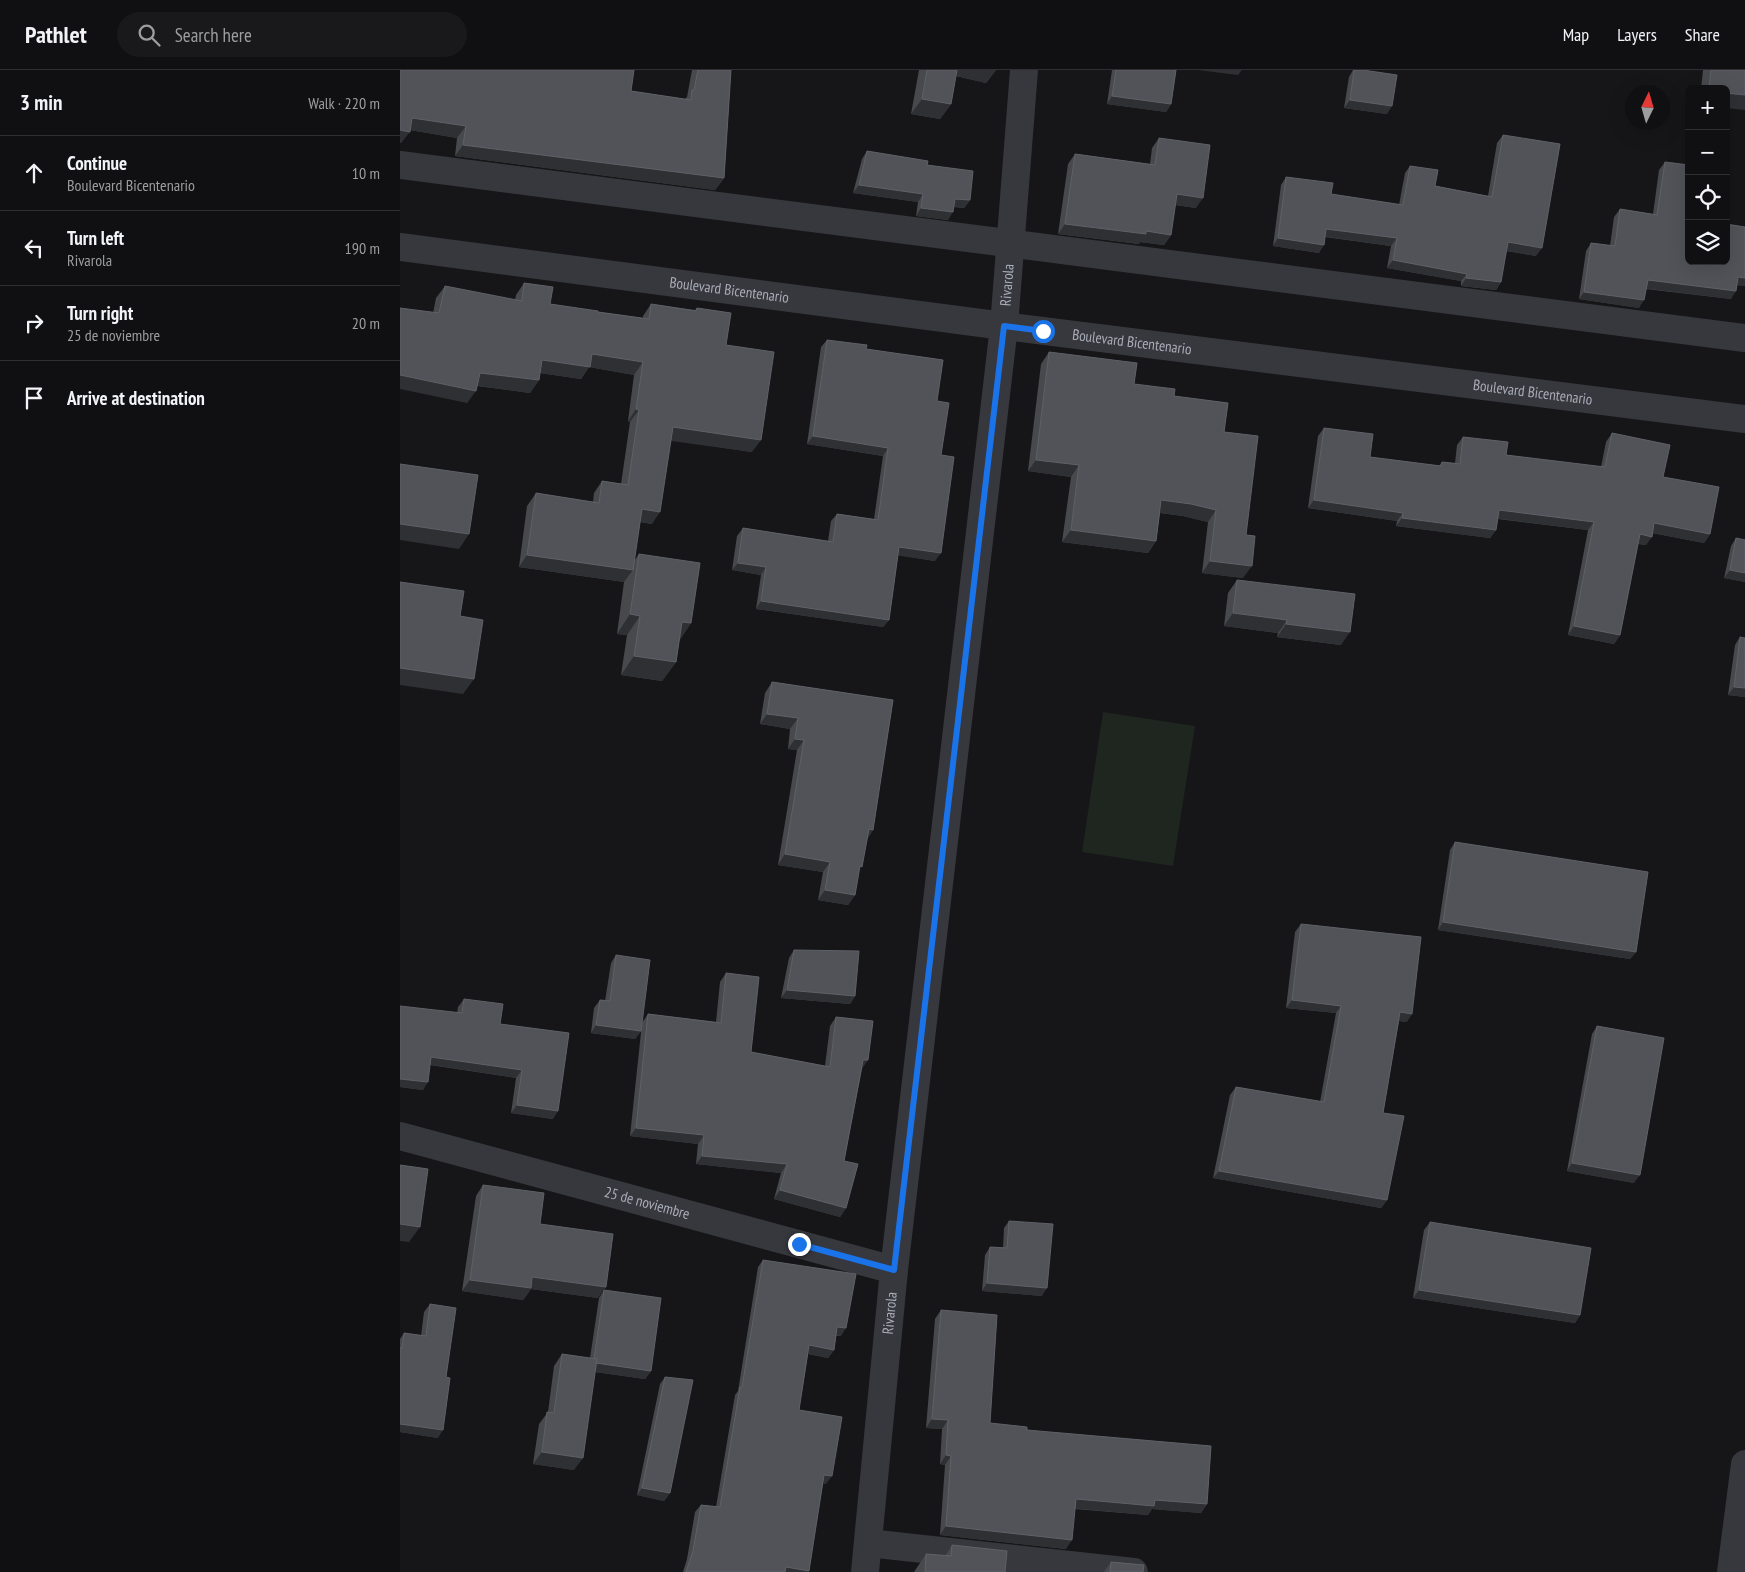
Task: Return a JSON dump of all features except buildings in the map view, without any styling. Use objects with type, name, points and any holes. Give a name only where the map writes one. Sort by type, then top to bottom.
[{"type":"street","name":"Rivarola","points":[[865,1572],[894,1270],[1004,326],[1024,70]]},
{"type":"street","points":[[400,165],[1745,338]]},
{"type":"street","name":"Boulevard Bicentenario","points":[[400,247],[1745,420]]},
{"type":"street","name":"25 de noviembre","points":[[400,1136],[894,1270]]},
{"type":"street","points":[[1731,1572],[1745,1464]]},
{"type":"street","points":[[868,1543],[1134,1572]]},
{"type":"shaded area","points":[[1103,712],[1195,726],[1173,866],[1082,852]]},
{"type":"route","points":[[799,1244],[894,1270],[1004,326],[1043,331]]}]
